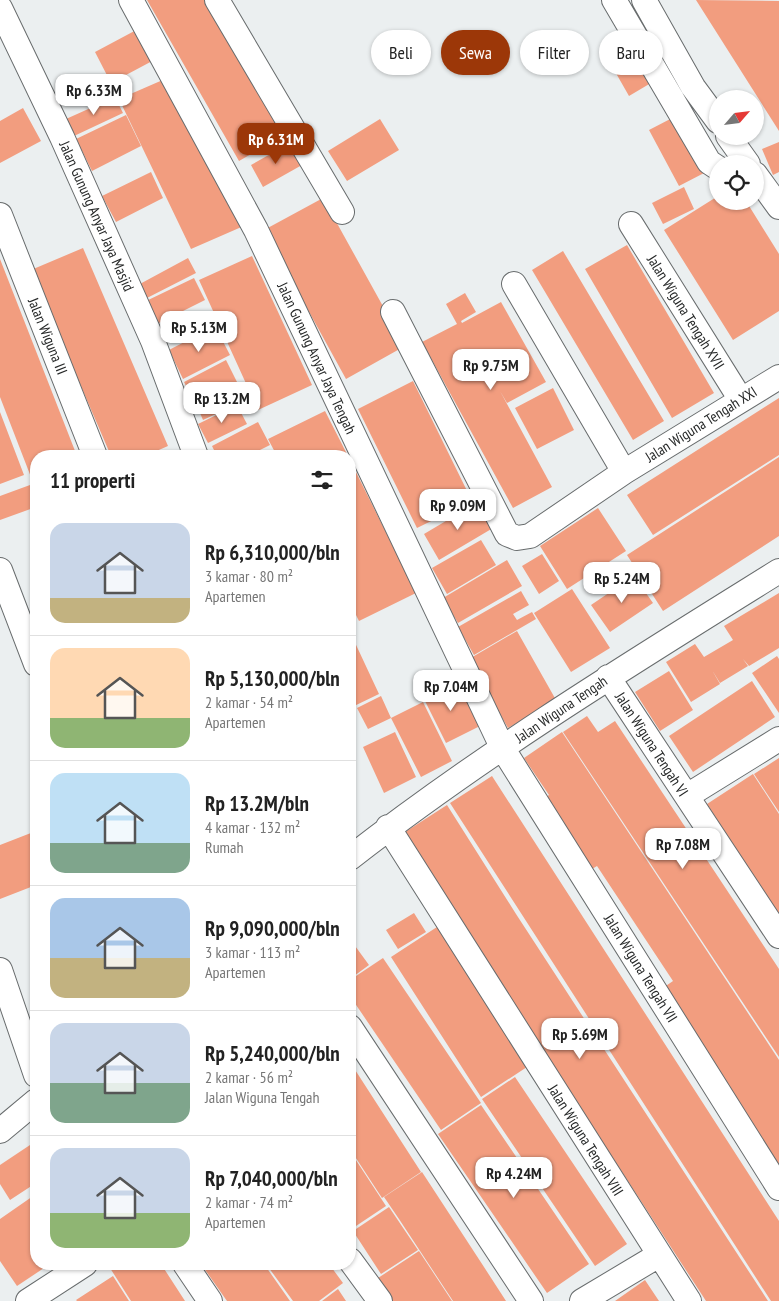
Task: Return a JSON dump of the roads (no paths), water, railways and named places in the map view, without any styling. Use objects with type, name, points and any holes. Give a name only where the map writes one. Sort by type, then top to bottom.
[{"type":"street","name":"Jalan Gunung Anyar Jaya Tengah","points":[[131,0],[256,230],[503,748]]},
{"type":"street","points":[[217,0],[342,212]]},
{"type":"street","points":[[614,0],[709,162]]},
{"type":"street","points":[[644,0],[693,87],[709,109]]},
{"type":"street","name":"Jalan Gunung Anyar Jaya Masjid","points":[[0,8],[62,136],[149,332],[194,450]]},
{"type":"street","points":[[764,186],[779,207]]},
{"type":"street","name":"Jalan Wiguna III","points":[[0,215],[93,450]]},
{"type":"street","name":"Jalan Wiguna Tengah XVII","points":[[631,224],[741,400]]},
{"type":"street","points":[[514,284],[624,472]]},
{"type":"street","name":"Jalan Wiguna Tengah XXI","points":[[393,312],[506,534],[517,538],[530,536],[624,472],[779,377]]},
{"type":"street","points":[[0,570],[30,648]]},
{"type":"street","name":"Jalan Wiguna Tengah","points":[[356,847],[388,828],[608,677],[779,572]]},
{"type":"street","name":"Jalan Wiguna Tengah VI","points":[[608,677],[779,936]]},
{"type":"street","points":[[687,796],[779,739]]},
{"type":"street","name":"Jalan Wiguna Tengah VII","points":[[503,748],[779,1188]]},
{"type":"street","name":"Jalan Wiguna Tengah VIII","points":[[388,828],[689,1301]]},
{"type":"street","points":[[0,970],[30,1058]]},
{"type":"street","points":[[356,1036],[531,1301]]},
{"type":"street","points":[[0,1131],[30,1106]]},
{"type":"street","points":[[582,1301],[659,1255]]},
{"type":"street","points":[[356,1268],[380,1301]]},
{"type":"street","points":[[41,1297],[76,1270]]},
{"type":"street","points":[[189,1270],[210,1301]]}]
